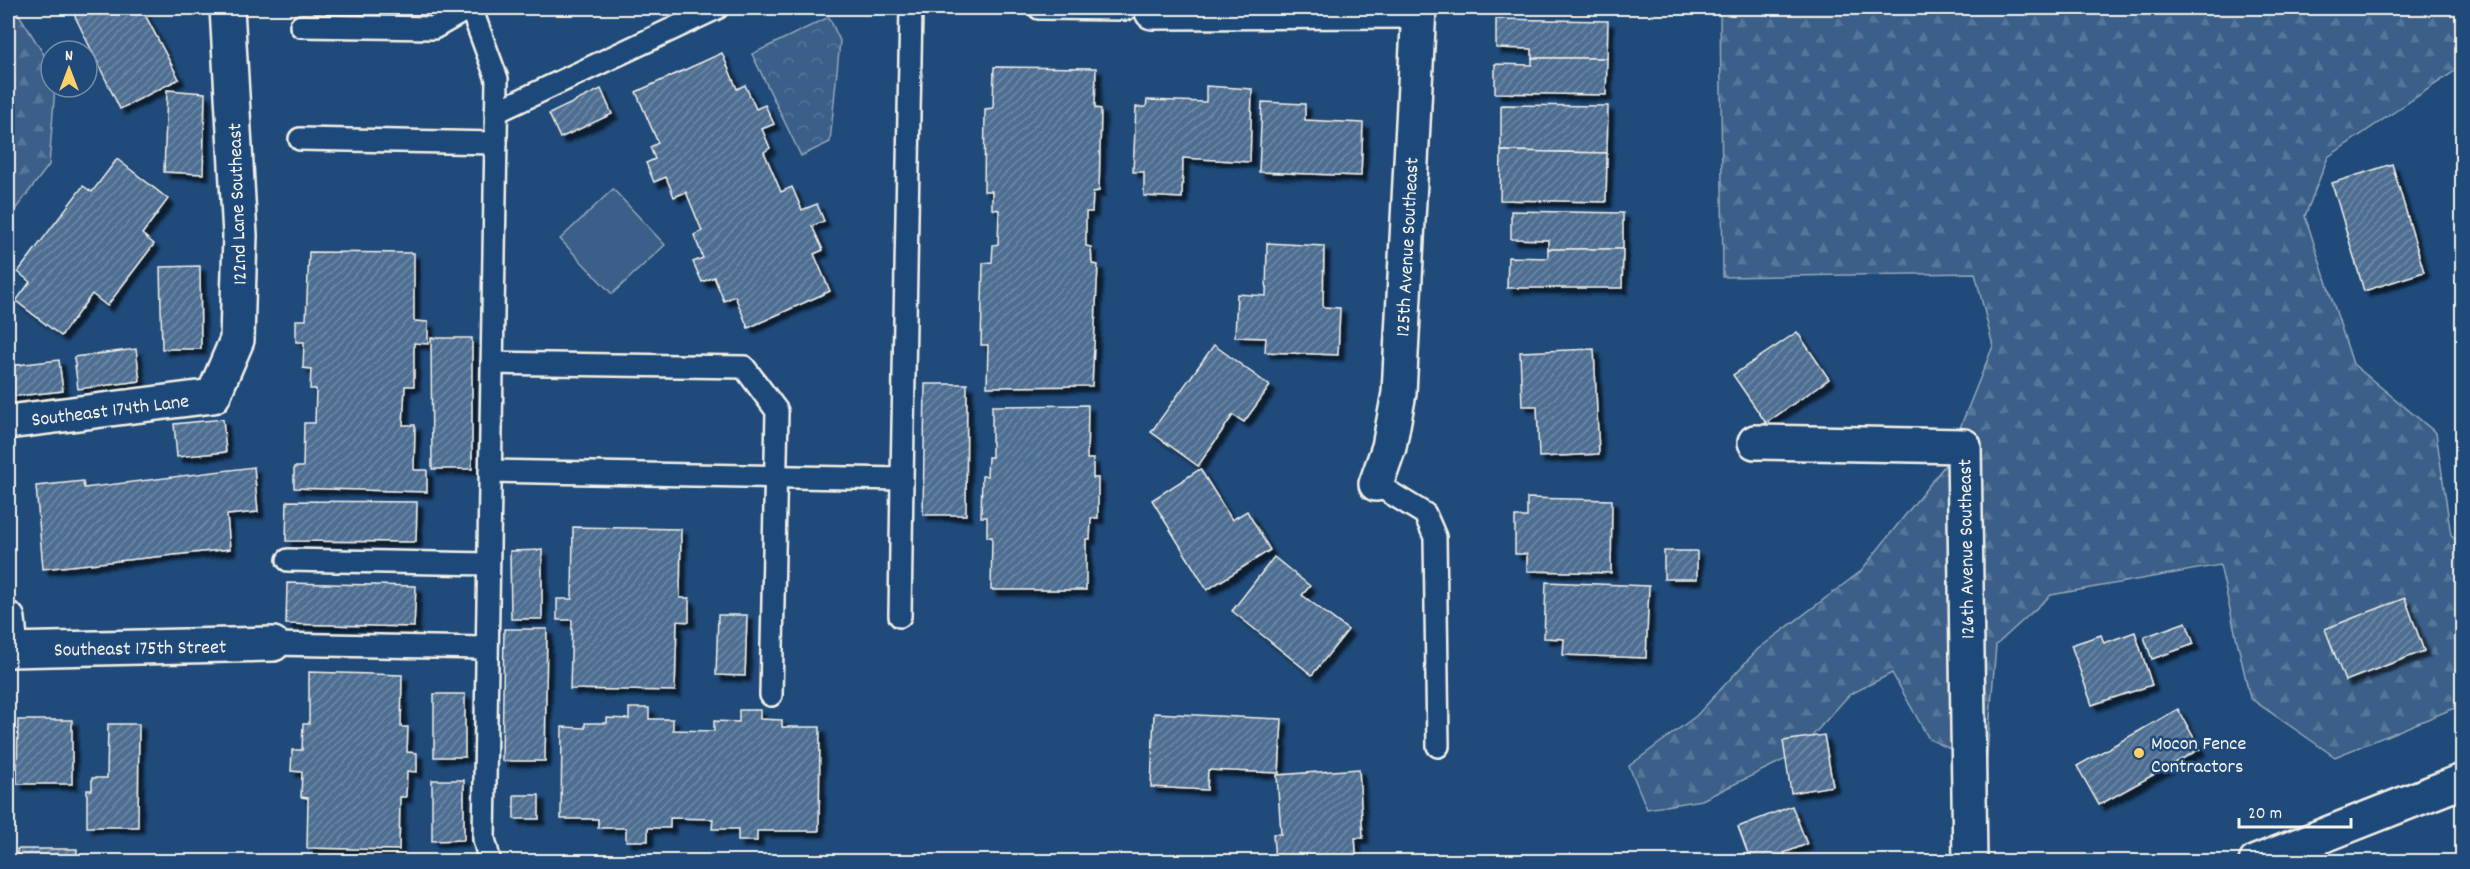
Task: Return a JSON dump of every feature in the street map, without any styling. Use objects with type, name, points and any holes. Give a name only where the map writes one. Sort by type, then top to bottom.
[{"type":"street","name":"122nd Lane Southeast","points":[[213,396],[237,340],[238,328],[240,235],[227,8]]},
{"type":"street","points":[[1139,11],[1419,9]]},
{"type":"street","name":"125th Avenue Southeast","points":[[1376,484],[1389,447],[1399,393],[1419,9]]},
{"type":"street","name":"Southeast 174th Lane","points":[[8,422],[213,396]]},
{"type":"street","name":"126th Avenue Southeast","points":[[1755,442],[1964,446],[1970,861]]},
{"type":"street","name":"Southeast 175th Street","points":[[9,639],[273,644]]},
{"type":"street","points":[[2256,861],[2463,781]]},
{"type":"lane","points":[[301,26],[434,28],[470,8],[497,79],[484,839],[490,861]]},
{"type":"lane","points":[[496,112],[717,8]]},
{"type":"lane","points":[[900,616],[911,8]]},
{"type":"lane","points":[[1039,8],[1139,11]]},
{"type":"lane","points":[[300,139],[496,143]]},
{"type":"lane","points":[[492,363],[744,367],[777,411],[771,695]]},
{"type":"lane","points":[[490,471],[902,479]]},
{"type":"lane","points":[[1376,484],[1425,514],[1435,537],[1438,746]]},
{"type":"lane","points":[[288,560],[488,564]]},
{"type":"lane","points":[[273,644],[486,648]]},
{"type":"green space","points":[[8,8],[15,8],[39,47],[39,99],[54,99],[49,165],[8,219]]},
{"type":"green space","points":[[1720,8],[2462,8],[2462,66],[2328,157],[2305,216],[2353,364],[2436,433],[2451,535],[2462,548],[2462,705],[2335,757],[2250,698],[2220,565],[2051,595],[1996,645],[1986,766],[1929,739],[1892,673],[1849,695],[1796,754],[1702,800],[1647,809],[1629,766],[1696,716],[1758,649],[1860,572],[1945,465],[1993,346],[1975,273],[1723,277]]},
{"type":"green space","points":[[829,17],[840,41],[830,142],[801,156],[752,54]]},
{"type":"green space","points":[[613,189],[665,245],[612,294],[560,239]]},
{"type":"building","points":[[71,8],[150,8],[143,11],[179,79],[120,109],[99,66],[99,39],[86,39]]},
{"type":"building","points":[[1508,8],[1583,8],[1583,9]]},
{"type":"building","points":[[1496,19],[1608,21],[1607,58],[1532,58],[1532,49],[1496,48]]},
{"type":"building","points":[[722,53],[737,89],[745,85],[756,109],[765,105],[774,124],[762,129],[770,148],[764,152],[781,192],[792,187],[802,210],[817,204],[824,221],[812,226],[823,250],[814,254],[830,291],[748,328],[735,296],[724,301],[714,277],[702,282],[693,262],[703,258],[694,235],[702,231],[686,192],[674,197],[666,177],[654,182],[646,163],[655,159],[650,147],[658,143],[636,92]]},
{"type":"building","points":[[1532,58],[1607,58],[1606,95],[1495,93],[1495,64],[1532,65]]},
{"type":"building","points":[[994,67],[1096,68],[1095,108],[1101,109],[1099,191],[1093,192],[1092,212],[1086,212],[1086,246],[1091,247],[1092,264],[1098,265],[1092,386],[987,387],[988,345],[981,345],[983,263],[992,262],[993,245],[998,244],[999,210],[992,209],[992,191],[984,191],[985,109],[993,108]]},
{"type":"building","points":[[1206,86],[1252,89],[1250,162],[1183,158],[1182,198],[1144,196],[1144,172],[1133,172],[1136,107],[1146,107],[1147,100],[1206,102]]},
{"type":"building","points":[[601,89],[612,114],[560,138],[549,114]]},
{"type":"building","points":[[167,90],[205,93],[203,174],[164,172]]},
{"type":"building","points":[[1262,102],[1305,104],[1305,120],[1363,123],[1361,176],[1259,172]]},
{"type":"building","points":[[1501,105],[1608,106],[1607,153],[1501,151]]},
{"type":"building","points":[[1501,151],[1607,153],[1606,202],[1500,200]]},
{"type":"building","points":[[117,159],[168,199],[142,234],[154,244],[107,306],[92,294],[61,336],[16,301],[30,282],[18,272],[83,186],[92,192]]},
{"type":"building","points":[[2392,164],[2424,272],[2364,291],[2332,183]]},
{"type":"building","points":[[1511,211],[1623,213],[1623,249],[1548,249],[1548,240],[1511,239]]},
{"type":"building","points":[[1267,243],[1324,246],[1323,307],[1340,308],[1338,355],[1265,352],[1266,338],[1235,337],[1237,294],[1266,296]]},
{"type":"building","points":[[1548,249],[1623,249],[1622,288],[1507,288],[1508,257],[1548,258]]},
{"type":"building","points":[[309,252],[414,253],[414,321],[428,322],[428,344],[414,343],[414,386],[405,386],[403,425],[415,425],[414,470],[427,470],[427,492],[294,488],[294,467],[303,467],[304,423],[315,423],[316,389],[310,389],[311,369],[303,368],[304,342],[296,342],[296,320],[306,320]]},
{"type":"building","points":[[200,266],[201,349],[162,349],[160,267]]},
{"type":"building","points":[[1797,332],[1829,379],[1766,423],[1733,375]]},
{"type":"building","points":[[431,338],[472,338],[472,469],[432,469]]},
{"type":"building","points":[[1214,345],[1270,386],[1244,422],[1233,415],[1198,466],[1151,432]]},
{"type":"building","points":[[136,349],[140,381],[78,389],[74,357]]},
{"type":"building","points":[[1594,349],[1599,454],[1539,457],[1537,406],[1522,406],[1520,352]]},
{"type":"building","points":[[59,360],[63,391],[8,397],[8,366]]},
{"type":"building","points":[[925,384],[967,384],[966,515],[923,515]]},
{"type":"building","points":[[1088,405],[1087,459],[1093,459],[1093,478],[1098,478],[1098,518],[1091,518],[1090,539],[1086,539],[1086,590],[991,590],[992,537],[987,537],[987,517],[981,517],[982,476],[987,476],[988,457],[992,457],[992,406]]},
{"type":"building","points":[[223,419],[226,452],[177,457],[174,424]]},
{"type":"building","points":[[254,467],[258,512],[227,515],[230,549],[43,569],[36,486],[83,481],[84,488]]},
{"type":"building","points":[[1200,469],[1232,520],[1247,511],[1270,550],[1207,590],[1152,500]]},
{"type":"building","points":[[1527,498],[1612,500],[1611,573],[1527,571],[1527,554],[1515,554],[1515,517],[1527,517]]},
{"type":"building","points":[[287,501],[417,502],[416,542],[286,541]]},
{"type":"building","points":[[573,527],[681,529],[680,598],[689,598],[689,622],[677,621],[675,691],[570,689],[572,620],[557,620],[557,599],[572,599]]},
{"type":"building","points":[[542,550],[542,619],[511,619],[510,551]]},
{"type":"building","points":[[1664,551],[1697,551],[1697,579],[1664,579]]},
{"type":"building","points":[[1274,557],[1310,586],[1302,595],[1348,630],[1312,675],[1232,611]]},
{"type":"building","points":[[1546,582],[1649,586],[1646,658],[1563,655],[1564,639],[1544,638]]},
{"type":"building","points":[[287,583],[416,586],[414,627],[286,624]]},
{"type":"building","points":[[2405,598],[2424,651],[2345,681],[2325,629]]},
{"type":"building","points":[[718,615],[747,615],[745,676],[716,675]]},
{"type":"building","points":[[2186,622],[2194,644],[2152,659],[2144,637]]},
{"type":"building","points":[[504,629],[547,629],[545,761],[502,761]]},
{"type":"building","points":[[2135,632],[2152,685],[2092,705],[2071,645],[2101,635],[2104,643]]},
{"type":"building","points":[[309,672],[402,675],[401,727],[408,727],[407,752],[417,753],[417,772],[407,771],[406,797],[400,797],[399,850],[307,848],[308,798],[301,797],[302,772],[291,771],[292,750],[302,750],[303,724],[309,724]]},
{"type":"building","points":[[434,694],[465,694],[465,757],[434,757]]},
{"type":"building","points":[[629,708],[649,708],[649,719],[673,719],[673,730],[714,731],[714,721],[739,722],[739,710],[760,710],[760,719],[782,720],[782,727],[820,727],[819,831],[757,831],[757,841],[738,841],[738,829],[712,829],[713,819],[670,818],[670,828],[648,828],[648,841],[626,841],[626,828],[598,828],[598,819],[561,819],[562,727],[585,728],[585,723],[607,723],[607,718],[629,719]]},
{"type":"building","points":[[2178,709],[2200,749],[2099,805],[2077,766]]},
{"type":"building","points":[[1154,713],[1282,719],[1279,773],[1208,770],[1207,790],[1151,787]]},
{"type":"building","points":[[18,720],[72,720],[72,784],[17,784]]},
{"type":"building","points":[[108,724],[139,724],[138,827],[87,827],[87,790],[92,790],[92,778],[107,778]]},
{"type":"building","points":[[1824,735],[1833,786],[1791,793],[1783,741]]},
{"type":"building","points":[[1359,769],[1363,838],[1355,838],[1357,862],[1275,862],[1273,834],[1281,834],[1277,775]]},
{"type":"building","points":[[432,780],[464,780],[464,840],[432,841]]},
{"type":"building","points":[[514,795],[539,795],[539,819],[514,819]]},
{"type":"building","points":[[1792,806],[1807,844],[1784,853],[1788,862],[1751,862],[1738,827]]},
{"type":"building","points":[[17,849],[77,849],[77,862],[17,862]]},
{"type":"place","name":"Mocon Fence Contractors","points":[[2139,753]]}]
